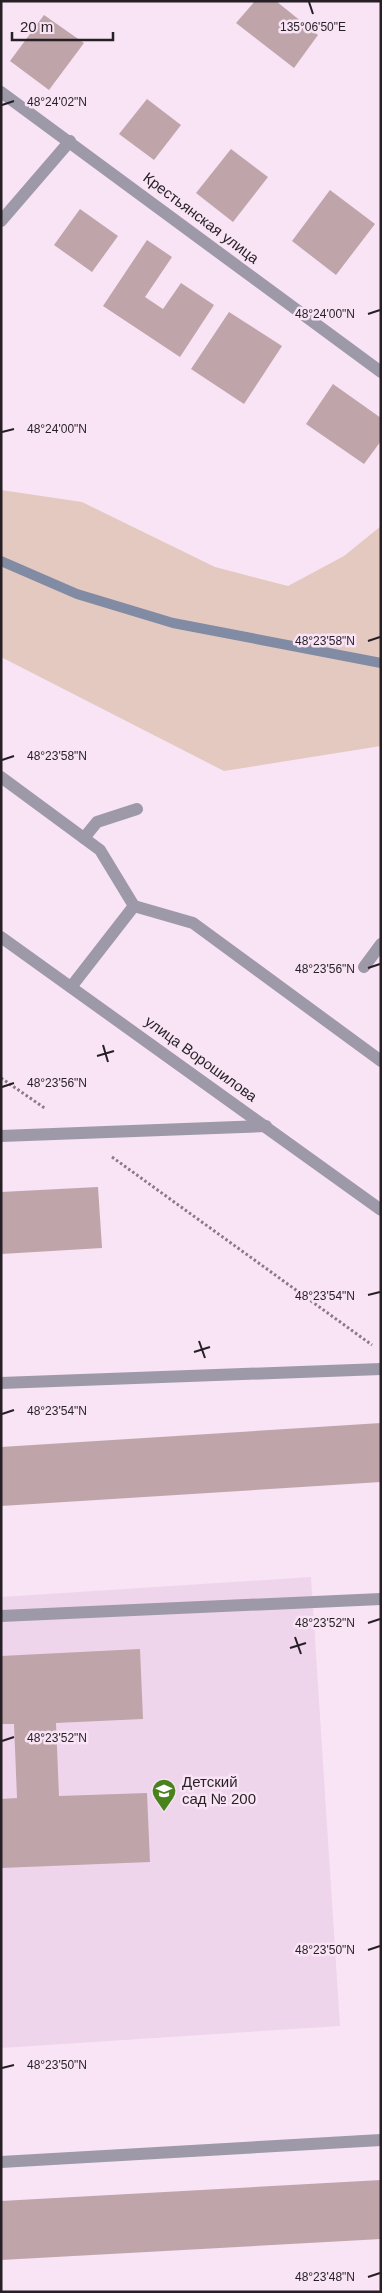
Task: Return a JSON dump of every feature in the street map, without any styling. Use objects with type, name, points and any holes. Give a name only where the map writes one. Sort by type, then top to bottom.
[{"type":"street","name":"Крестьянская улица","points":[[1,92],[381,372]]},
{"type":"street","points":[[1,221],[70,141]]},
{"type":"street","points":[[1,778],[100,850],[134,906],[193,923],[381,1061]]},
{"type":"street","points":[[84,838],[97,822],[136,809]]},
{"type":"street","points":[[71,987],[134,906]]},
{"type":"street","name":"улица Ворошилова","points":[[1,937],[381,1210]]},
{"type":"street","points":[[364,967],[381,944]]},
{"type":"street","points":[[1,1136],[266,1126]]},
{"type":"street","points":[[1,1383],[381,1368]]},
{"type":"street","points":[[1,1616],[381,1598]]},
{"type":"street","points":[[1,2162],[381,2140]]},
{"type":"path","points":[[1,1078],[78,1132]]},
{"type":"path","points":[[110,1155],[373,1346]]},
{"type":"shaded area","points":[[1,490],[82,502],[215,567],[288,586],[344,556],[381,526],[381,746],[224,771],[1,657]]},
{"type":"shaded area","name":"Детский сад № 200","points":[[311,1577],[340,2026],[1,2048],[1,1597]]},
{"type":"building","points":[[255,1],[276,1],[318,35],[294,68],[236,23]]},
{"type":"building","points":[[44,15],[84,43],[49,90],[10,61]]},
{"type":"building","points":[[147,99],[181,125],[154,160],[119,134]]},
{"type":"building","points":[[231,149],[268,177],[233,222],[196,193]]},
{"type":"building","points":[[330,190],[375,224],[336,275],[292,241]]},
{"type":"building","points":[[80,209],[118,236],[92,272],[54,245]]},
{"type":"building","points":[[147,240],[172,257],[145,297],[163,309],[181,283],[214,305],[180,357],[103,306]]},
{"type":"building","points":[[229,312],[282,346],[244,404],[191,369]]},
{"type":"building","points":[[333,384],[381,418],[381,441],[364,464],[306,424]]},
{"type":"building","points":[[98,1187],[102,1248],[1,1254],[1,1192]]},
{"type":"building","points":[[381,1423],[381,1482],[1,1506],[1,1447]]},
{"type":"building","points":[[140,1649],[143,1719],[56,1723],[59,1796],[147,1793],[150,1862],[1,1868],[1,1799],[17,1798],[14,1724],[1,1724],[1,1656]]},
{"type":"building","points":[[381,2180],[381,2239],[1,2260],[1,2201]]},
{"type":"waterway","points":[[1,561],[77,594],[173,623],[381,663]]},
{"type":"place","name":"Детский сад № 200","points":[[164,1812]]}]
